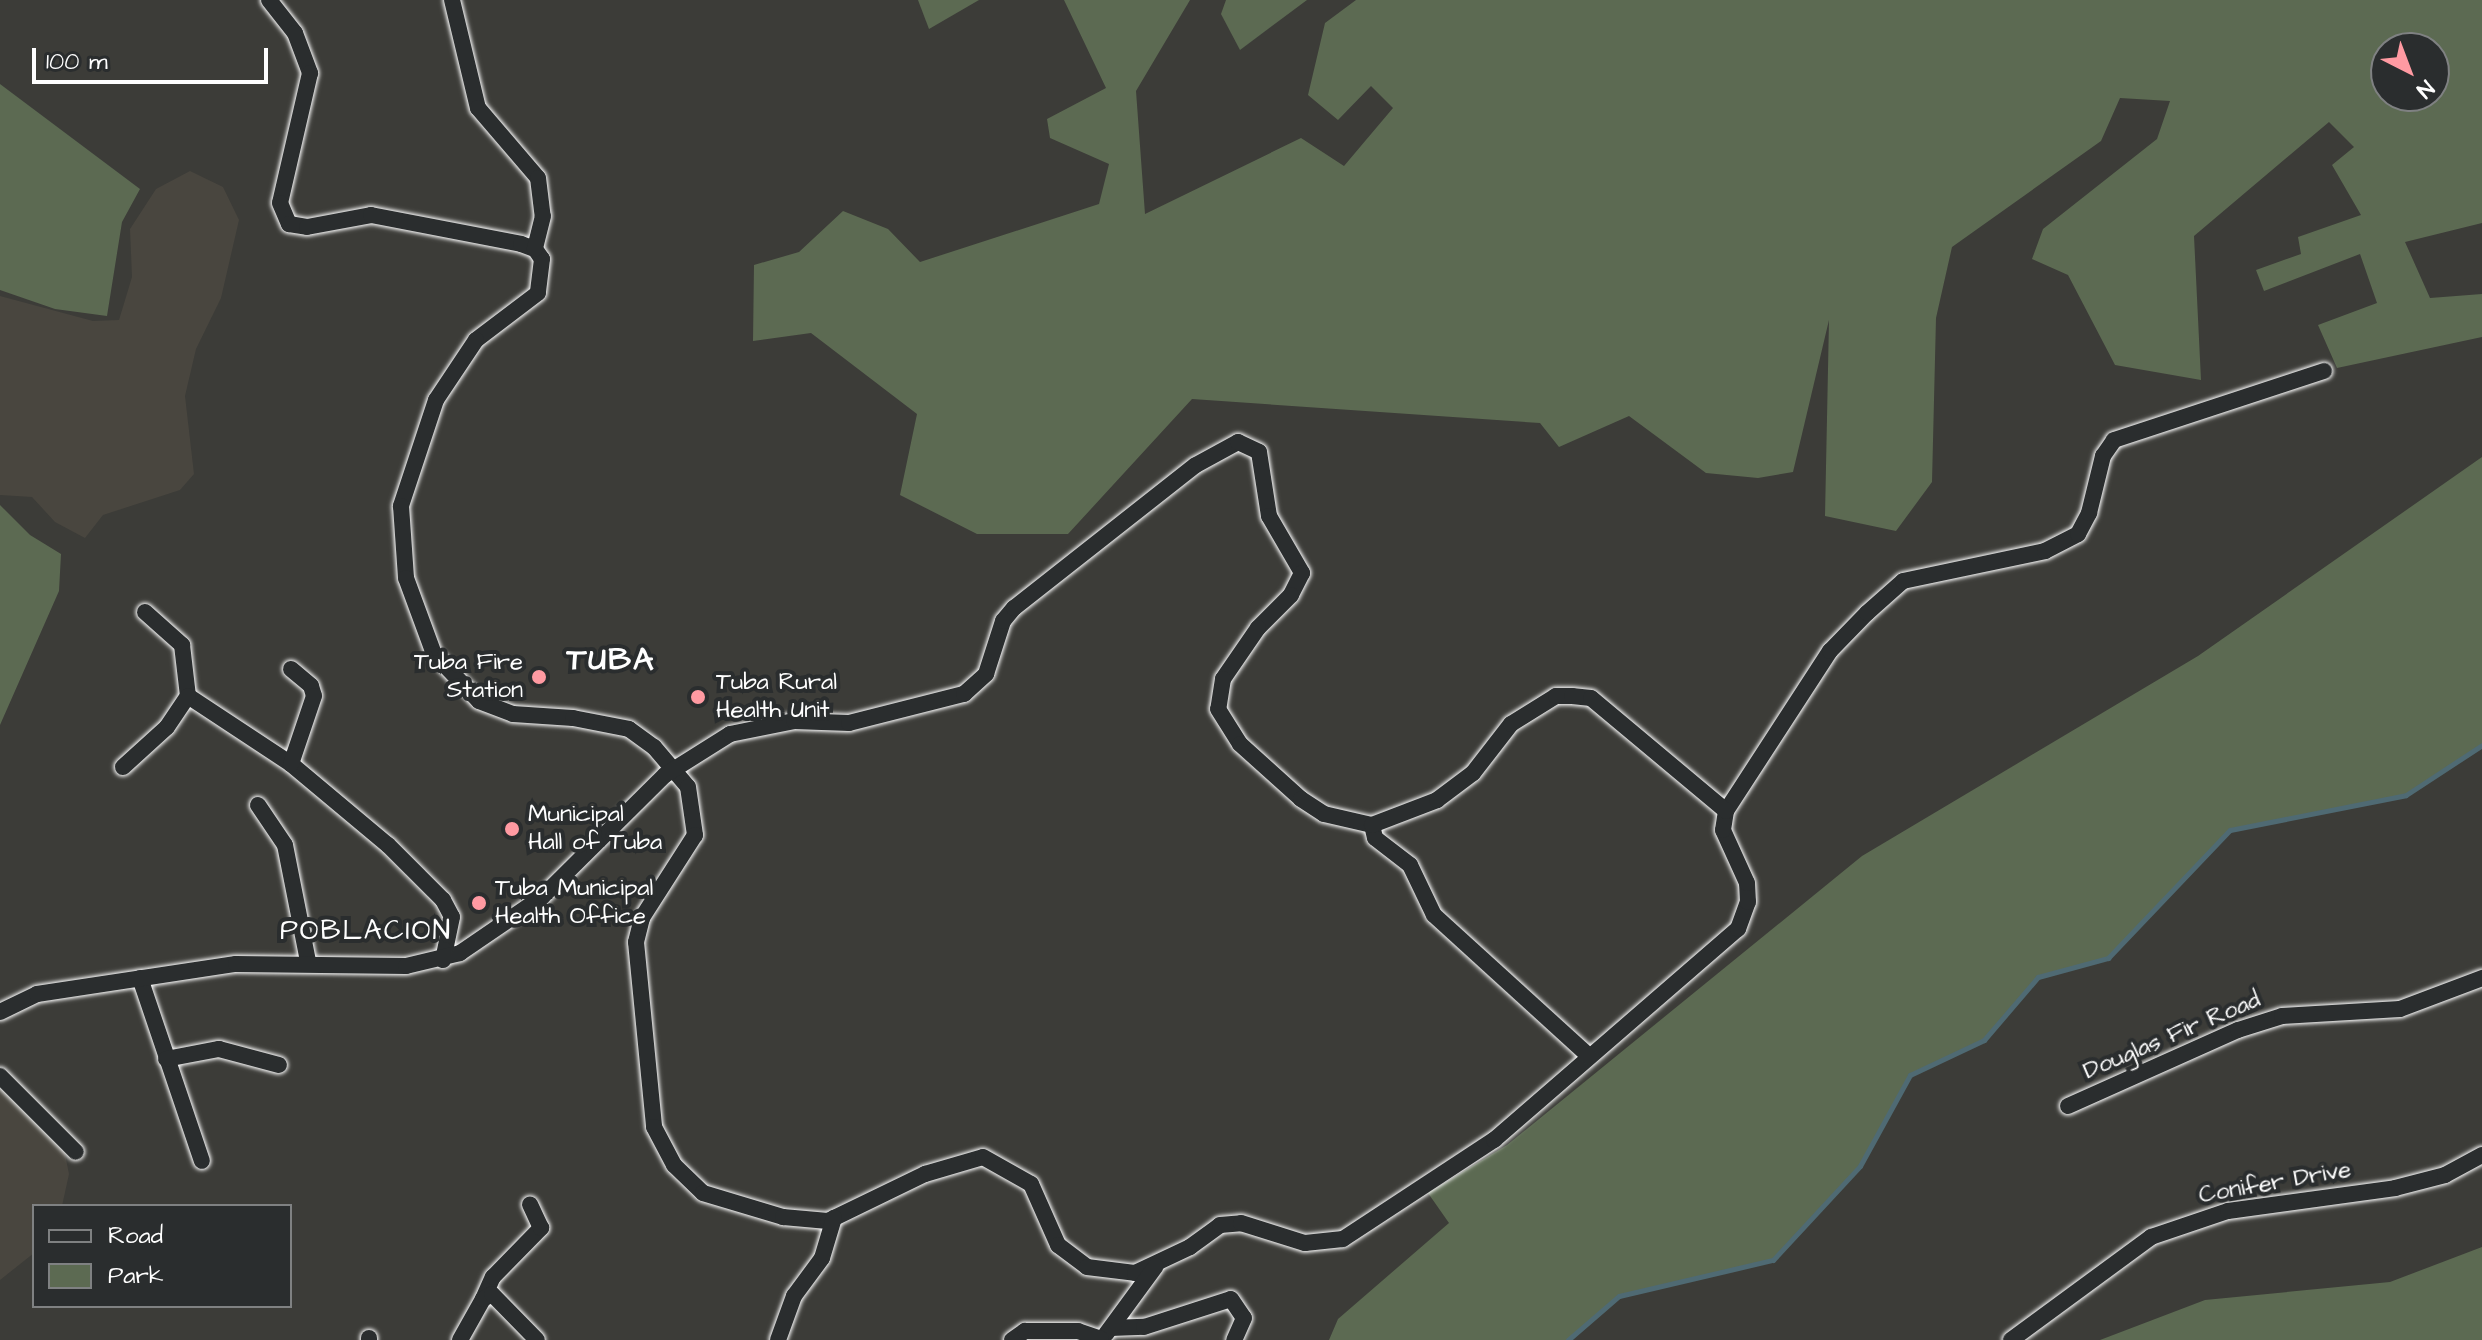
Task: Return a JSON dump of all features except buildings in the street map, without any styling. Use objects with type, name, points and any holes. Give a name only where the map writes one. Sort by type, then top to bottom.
[{"type":"street","points":[[269,0],[295,33],[310,73],[280,203],[289,224],[307,227],[371,215],[535,249]]},
{"type":"street","points":[[452,0],[478,108],[538,178],[543,216],[535,249],[544,272],[538,293],[476,340],[436,400],[401,506],[406,578],[434,654],[479,701],[513,714],[619,726],[643,737],[675,768],[694,803],[695,835],[642,918],[636,942],[654,1127],[674,1165],[703,1193],[783,1217],[834,1218],[925,1174],[983,1157],[1031,1184],[1058,1245],[1071,1259],[1111,1272],[1135,1273],[1157,1264],[1220,1225],[1241,1223],[1305,1243],[1343,1239],[1494,1140],[1738,929],[1748,902],[1747,883],[1723,830],[1726,811],[1830,651],[1903,581],[2066,543],[2084,526],[2103,456],[2114,440],[2324,371]]},
{"type":"street","points":[[0,1012],[37,994],[236,964],[308,961],[369,966],[443,960],[480,943],[520,915],[675,768],[744,728],[794,721],[849,723],[964,694],[986,674],[1003,621],[1014,608],[1196,465],[1238,442],[1259,452],[1269,516],[1302,573],[1291,595],[1258,628],[1223,679],[1217,698],[1221,719],[1240,744],[1301,799],[1324,814],[1372,825],[1455,788],[1484,762],[1511,724],[1556,696],[1591,698],[1726,811]]},
{"type":"street","points":[[123,767],[167,727],[188,696],[182,645],[145,612]]},
{"type":"street","points":[[291,669],[311,686],[314,696],[291,764]]},
{"type":"street","points":[[188,696],[291,764],[388,845],[443,900],[452,917],[443,960]]},
{"type":"street","points":[[258,805],[285,845],[308,961]]},
{"type":"street","points":[[1372,825],[1375,838],[1410,865],[1434,915],[1589,1056]]},
{"type":"street","points":[[140,978],[202,1161]]},
{"type":"street","name":"Douglas Fir Road","points":[[2068,1106],[2238,1030],[2282,1016],[2400,1009],[2482,978]]},
{"type":"street","points":[[166,1059],[219,1049],[279,1065]]},
{"type":"street","points":[[0,1076],[76,1152]]},
{"type":"street","name":"Conifer Drive","points":[[2011,1340],[2151,1237],[2228,1211],[2395,1188],[2445,1175],[2482,1155]]},
{"type":"street","points":[[460,1340],[493,1277],[541,1228],[530,1204]]},
{"type":"street","points":[[778,1340],[794,1296],[822,1258],[834,1218]]},
{"type":"street","points":[[1104,1336],[1157,1264]]},
{"type":"street","points":[[483,1299],[496,1296],[537,1340]]},
{"type":"street","points":[[1012,1340],[1025,1331],[1078,1331],[1104,1336],[1144,1327],[1231,1299],[1244,1318],[1234,1340]]},
{"type":"shaded area","points":[[190,171],[223,187],[239,220],[221,298],[196,349],[185,396],[194,474],[180,490],[103,515],[85,538],[55,522],[32,497],[0,495],[0,296],[93,321],[119,320],[132,277],[130,229],[156,189]]},
{"type":"shaded area","points":[[0,1085],[64,1149],[69,1174],[62,1204],[32,1204],[32,1255],[0,1280]]},
{"type":"green space","points":[[918,0],[979,0],[929,29]]},
{"type":"green space","points":[[1064,0],[1190,0],[1136,91],[1145,214],[1301,138],[1344,166],[1393,108],[1371,86],[1338,120],[1308,95],[1325,23],[1356,0],[2482,0],[2482,223],[2405,242],[2430,298],[2482,294],[2482,337],[2337,368],[2318,325],[2377,303],[2360,254],[2264,291],[2256,270],[2301,254],[2298,237],[2361,215],[2332,165],[2354,147],[2329,122],[2194,236],[2201,380],[2115,365],[2068,275],[2032,259],[2043,229],[2157,139],[2170,101],[2120,98],[2101,141],[1952,247],[1936,318],[1932,482],[1896,531],[1825,516],[1829,320],[1793,472],[1758,478],[1706,473],[1629,416],[1559,447],[1540,423],[1192,399],[1068,534],[977,534],[900,495],[917,414],[811,333],[753,341],[754,265],[799,252],[843,211],[888,229],[920,262],[1099,204],[1109,164],[1050,138],[1047,119],[1106,88]]},
{"type":"green space","points":[[1226,0],[1307,0],[1240,50],[1221,14]]},
{"type":"green space","points":[[0,84],[140,189],[122,222],[107,316],[55,309],[0,290]]},
{"type":"green space","points":[[2482,457],[2482,745],[2406,795],[2230,830],[2108,958],[2038,978],[1984,1040],[1910,1075],[1860,1166],[1773,1260],[1619,1296],[1568,1340],[1329,1340],[1338,1319],[1449,1223],[1428,1193],[1507,1145],[1862,856],[2198,656]]},
{"type":"green space","points":[[0,505],[30,535],[61,554],[59,591],[0,725]]},
{"type":"green space","points":[[2482,1247],[2482,1340],[2100,1340],[2205,1300],[2390,1282]]},
{"type":"waterway","points":[[1568,1340],[1619,1296],[1773,1260],[1860,1166],[1910,1075],[1984,1040],[2038,977],[2108,958],[2230,830],[2406,795],[2482,745]]},
{"type":"place","name":"Tuba Fire Station","points":[[539,677]]},
{"type":"place","name":"Tuba Rural Health Unit","points":[[698,697]]},
{"type":"place","name":"Municipal Hall of Tuba","points":[[512,829]]},
{"type":"place","name":"Tuba Municipal Health Office","points":[[479,903]]},
{"type":"district","name":"TUBA","points":[[611,660]]},
{"type":"district","name":"POBLACION","points":[[366,931]]}]
